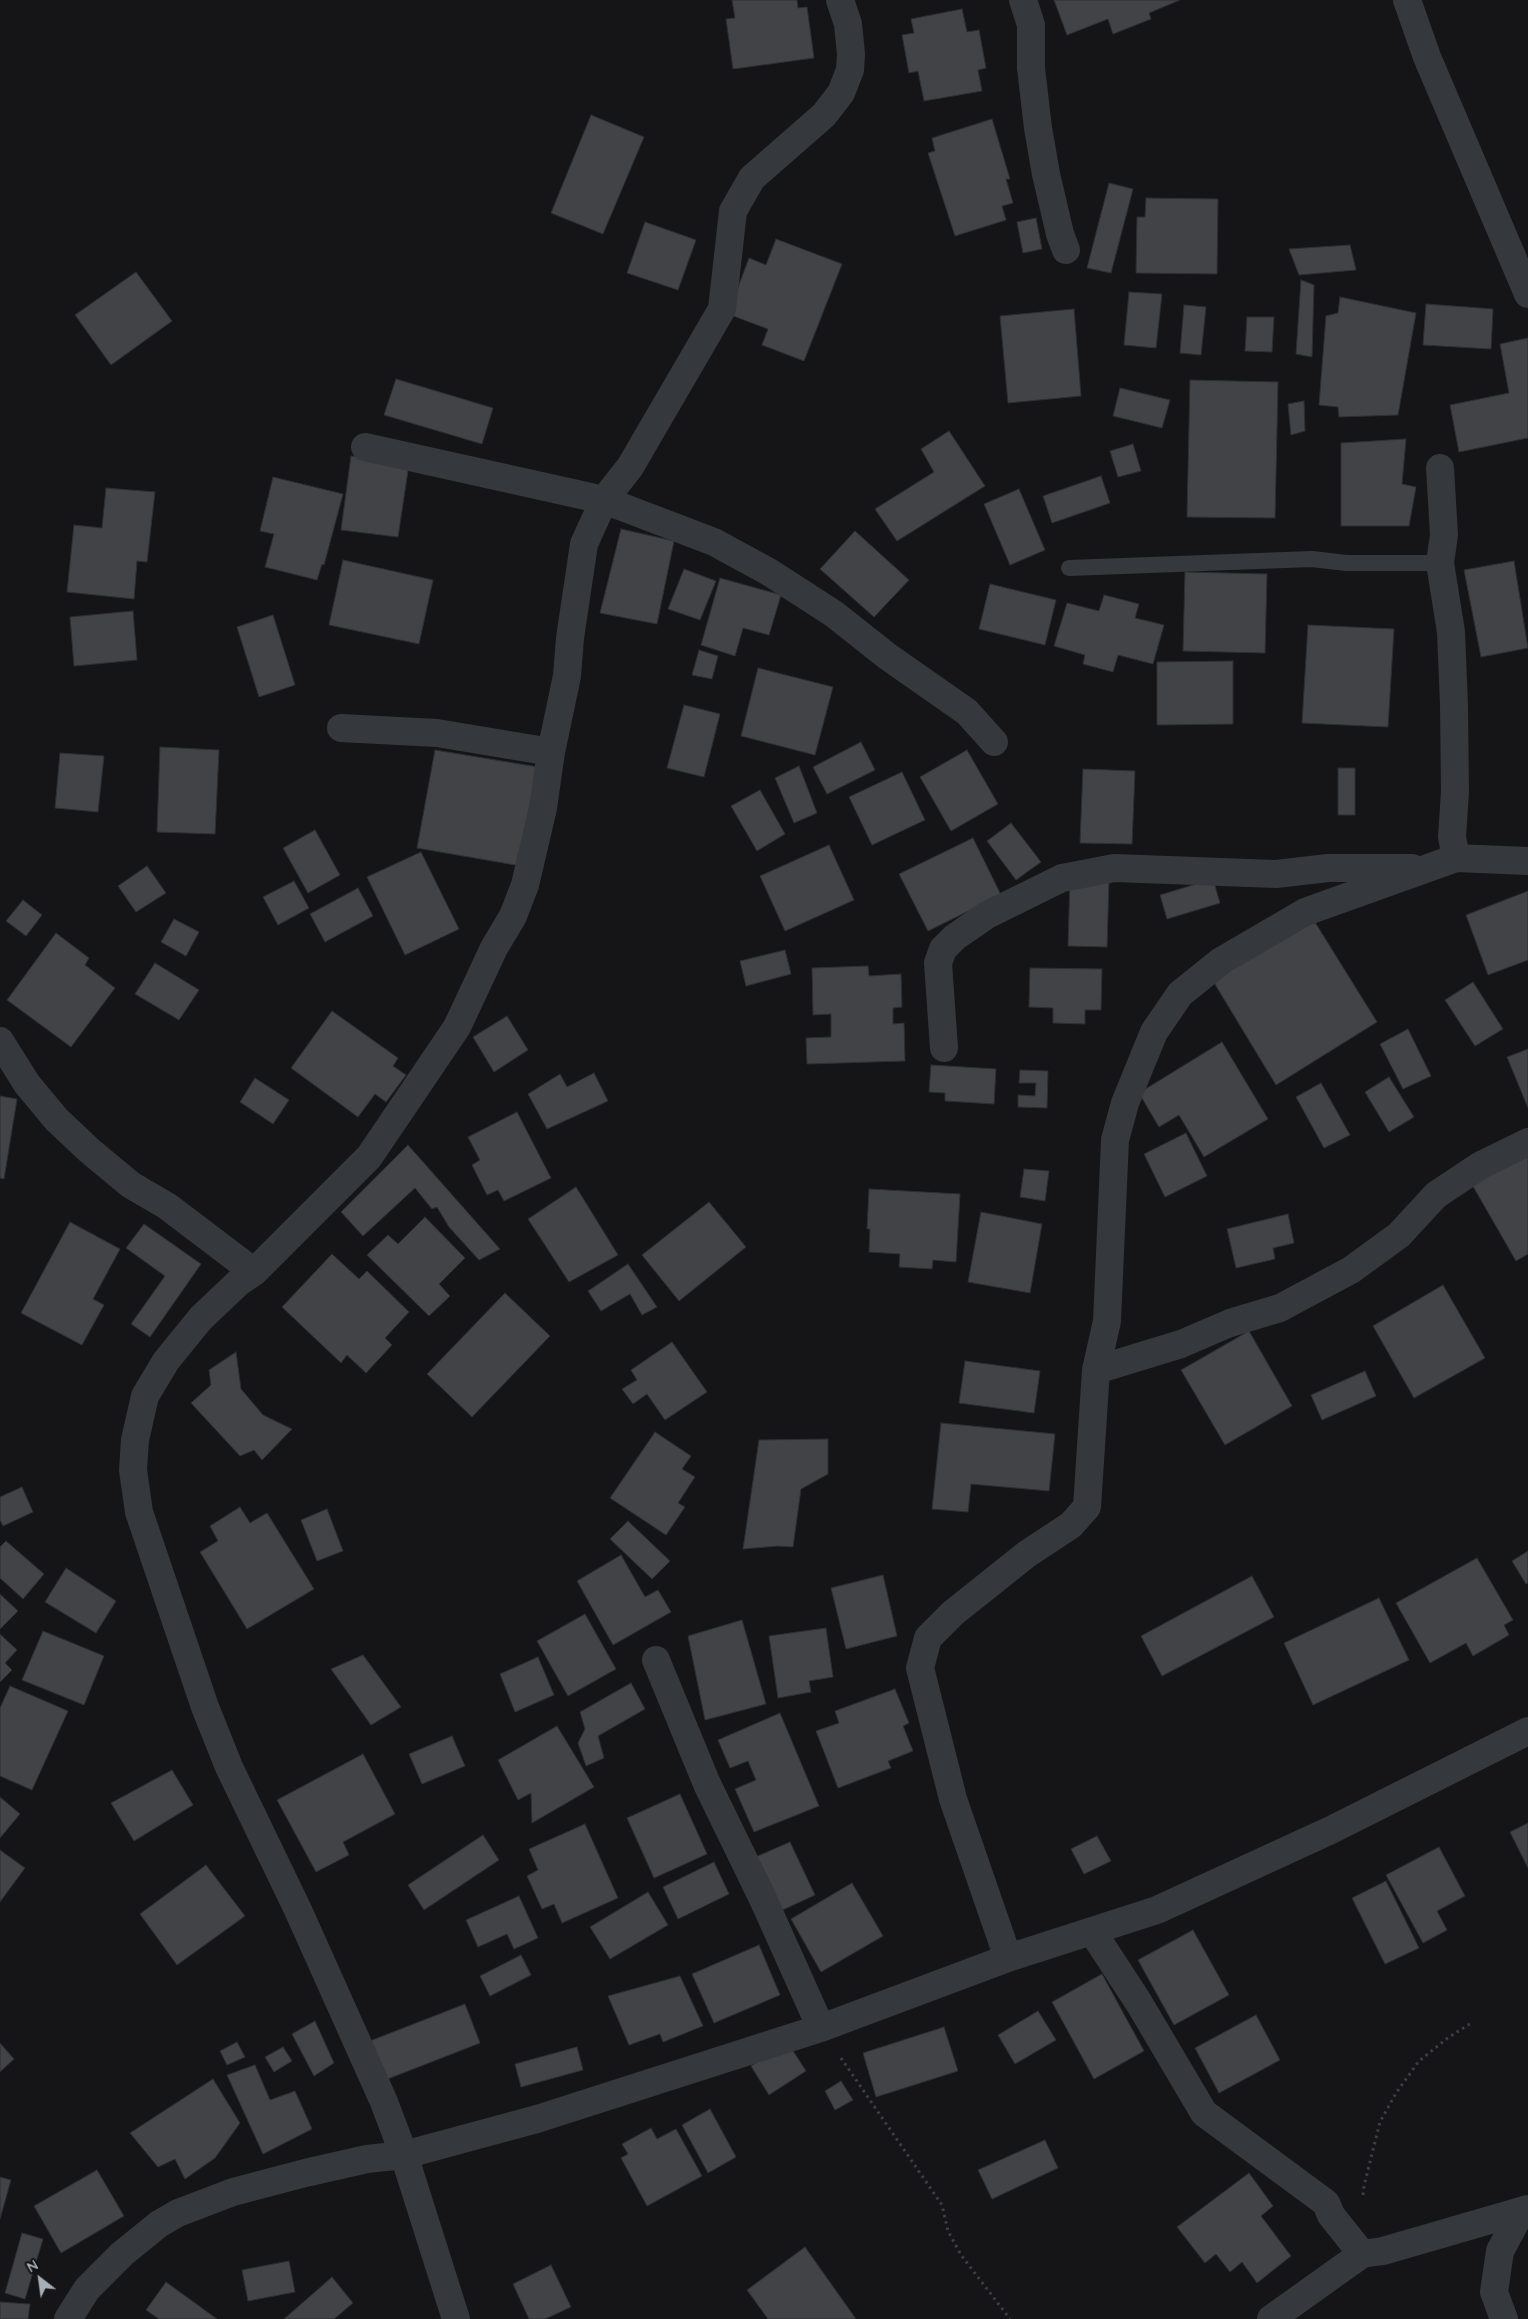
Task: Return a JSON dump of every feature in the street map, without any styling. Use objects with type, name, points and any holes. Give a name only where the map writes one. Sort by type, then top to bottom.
[{"type":"street","points":[[456,2319],[404,2155],[384,2102],[337,1995],[229,1767],[202,1698],[139,1512],[133,1470],[135,1440],[145,1396],[166,1361],[201,1318],[239,1282],[254,1272],[369,1157],[457,1027],[494,948],[513,916],[525,885],[543,808],[551,752],[567,676],[570,638],[584,544],[604,500],[630,467],[722,309],[733,211],[752,178],[824,115],[842,93],[850,70],[852,54],[848,24],[840,0]]},
{"type":"street","points":[[1023,0],[1031,25],[1031,68],[1038,128],[1046,174],[1060,234],[1066,250]]},
{"type":"street","points":[[1407,0],[1427,57],[1528,294]]},
{"type":"street","points":[[364,447],[604,500],[714,542],[769,572],[834,614],[887,656],[966,712],[994,742]]},
{"type":"street","points":[[1440,468],[1444,535],[1440,563],[1451,632],[1454,714],[1452,837],[1456,858]]},
{"type":"street","points":[[341,728],[437,733],[551,752]]},
{"type":"street","points":[[1008,1958],[953,1800],[920,1668],[928,1638],[953,1613],[1028,1554],[1072,1525],[1087,1507],[1096,1370],[1107,1321],[1115,1140],[1125,1103],[1154,1032],[1180,994],[1221,961],[1305,912],[1456,858],[1528,861]]},
{"type":"street","points":[[944,1048],[938,964],[942,949],[987,914],[1062,878],[1114,868],[1276,874],[1328,868],[1429,867]]},
{"type":"street","points":[[0,1041],[27,1084],[57,1120],[90,1151],[131,1185],[168,1206],[254,1272]]},
{"type":"street","points":[[1096,1370],[1181,1344],[1230,1323],[1280,1308],[1351,1270],[1399,1235],[1436,1194],[1481,1165],[1528,1142]]},
{"type":"street","points":[[656,1660],[707,1784],[764,1899],[821,2028]]},
{"type":"street","points":[[68,2319],[87,2289],[122,2254],[159,2224],[178,2213],[233,2192],[305,2172],[367,2159],[404,2155],[546,2116],[821,2028],[1008,1958],[1157,1910],[1331,1830],[1528,1732]]},
{"type":"street","points":[[1092,1931],[1144,2011],[1204,2113],[1326,2203],[1331,2215],[1362,2254]]},
{"type":"street","points":[[1271,2319],[1362,2254],[1383,2251],[1525,2210]]},
{"type":"street","points":[[1504,2319],[1494,2292],[1500,2251],[1525,2210]]},
{"type":"lane","points":[[1069,568],[1312,559],[1346,563],[1440,563]]},
{"type":"path","points":[[1363,2196],[1369,2163],[1380,2122],[1396,2093],[1419,2062],[1449,2036],[1473,2022]]},
{"type":"path","points":[[821,2028],[890,2130],[928,2182],[942,2205],[948,2232],[961,2254],[1010,2319]]},
{"type":"building","points":[[732,0],[797,0],[798,8],[807,7],[814,58],[733,69],[726,19],[735,18]]},
{"type":"building","points":[[1054,0],[1180,0],[1149,13],[1151,19],[1113,34],[1108,19],[1067,35]]},
{"type":"building","points":[[962,9],[967,32],[979,30],[986,68],[978,70],[982,91],[924,101],[918,71],[909,73],[902,35],[914,33],[911,19]]},
{"type":"building","points":[[591,115],[644,137],[603,234],[551,213]]},
{"type":"building","points":[[992,119],[1010,179],[1006,179],[1013,203],[1002,206],[1006,220],[955,236],[928,153],[935,151],[932,138]]},
{"type":"building","points":[[1109,183],[1133,189],[1111,273],[1087,268]]},
{"type":"building","points":[[1146,198],[1218,199],[1217,274],[1136,273],[1137,217],[1145,217]]},
{"type":"building","points":[[1036,218],[1042,249],[1023,253],[1017,222]]},
{"type":"building","points":[[645,222],[696,240],[678,290],[627,273]]},
{"type":"building","points":[[776,239],[842,264],[804,361],[762,345],[768,329],[728,314],[749,258],[766,265]]},
{"type":"building","points":[[1350,245],[1356,270],[1299,275],[1289,249]]},
{"type":"building","points":[[136,272],[172,321],[111,365],[75,315]]},
{"type":"building","points":[[1301,280],[1314,285],[1312,357],[1296,354]]},
{"type":"building","points":[[1129,292],[1162,294],[1156,348],[1124,345]]},
{"type":"building","points":[[1340,297],[1416,313],[1398,415],[1339,417],[1338,407],[1319,405],[1326,316],[1338,313]]},
{"type":"building","points":[[1426,304],[1493,309],[1491,349],[1423,345]]},
{"type":"building","points":[[1184,305],[1206,307],[1201,355],[1180,353]]},
{"type":"building","points":[[1074,309],[1081,396],[1008,403],[1000,316]]},
{"type":"building","points":[[1247,317],[1274,317],[1272,352],[1245,351]]},
{"type":"building","points":[[1528,338],[1528,438],[1459,452],[1450,405],[1509,393],[1500,344]]},
{"type":"building","points":[[396,379],[493,408],[482,444],[384,415]]},
{"type":"building","points":[[1190,380],[1278,382],[1275,518],[1187,517]]},
{"type":"building","points":[[1120,388],[1170,400],[1162,428],[1113,416]]},
{"type":"building","points":[[1304,401],[1305,431],[1291,435],[1288,404]]},
{"type":"building","points":[[949,431],[985,486],[897,541],[875,509],[934,472],[921,449]]},
{"type":"building","points":[[1406,439],[1402,484],[1416,487],[1409,526],[1341,526],[1341,443]]},
{"type":"building","points":[[1133,444],[1141,471],[1118,477],[1110,451]]},
{"type":"building","points":[[351,456],[409,464],[398,537],[341,530]]},
{"type":"building","points":[[1101,476],[1110,503],[1052,523],[1043,496]]},
{"type":"building","points":[[273,477],[343,494],[324,565],[322,564],[317,580],[265,567],[274,534],[260,531]]},
{"type":"building","points":[[106,488],[155,492],[147,562],[137,561],[134,599],[67,592],[74,525],[102,528]]},
{"type":"building","points":[[1019,489],[1045,550],[1010,565],[984,504]]},
{"type":"building","points":[[621,529],[674,541],[657,624],[600,613]]},
{"type":"building","points":[[855,531],[909,580],[874,617],[820,569]]},
{"type":"building","points":[[343,560],[433,580],[419,644],[329,625]]},
{"type":"building","points":[[1514,561],[1528,648],[1481,657],[1464,570]]},
{"type":"building","points":[[684,569],[716,581],[700,620],[668,609]]},
{"type":"building","points":[[1185,572],[1267,574],[1265,653],[1183,651]]},
{"type":"building","points":[[720,578],[781,595],[769,635],[743,628],[735,656],[701,645]]},
{"type":"building","points":[[990,584],[1056,600],[1045,645],[979,629]]},
{"type":"building","points":[[1104,595],[1139,604],[1135,618],[1164,625],[1153,664],[1118,655],[1113,672],[1083,664],[1085,655],[1054,646],[1067,603],[1099,611]]},
{"type":"building","points":[[133,611],[137,660],[74,666],[70,617]]},
{"type":"building","points":[[273,615],[295,685],[259,697],[237,627]]},
{"type":"building","points":[[1308,625],[1394,629],[1388,727],[1302,723]]},
{"type":"building","points":[[699,650],[718,656],[712,679],[692,675]]},
{"type":"building","points":[[1233,661],[1233,724],[1157,725],[1157,662]]},
{"type":"building","points":[[758,668],[833,687],[815,755],[741,736]]},
{"type":"building","points":[[684,705],[720,714],[704,777],[667,768]]},
{"type":"building","points":[[861,742],[875,770],[827,794],[813,767]]},
{"type":"building","points":[[160,747],[219,750],[215,834],[157,832]]},
{"type":"building","points":[[435,750],[538,767],[521,866],[417,848]]},
{"type":"building","points":[[967,750],[998,804],[951,831],[920,777]]},
{"type":"building","points":[[60,753],[104,756],[98,812],[55,808]]},
{"type":"building","points":[[799,766],[817,813],[794,823],[775,778]]},
{"type":"building","points":[[1338,768],[1355,768],[1355,815],[1338,815]]},
{"type":"building","points":[[1083,769],[1135,771],[1132,844],[1080,843]]},
{"type":"building","points":[[902,772],[925,820],[872,845],[849,797]]},
{"type":"building","points":[[760,790],[785,834],[757,851],[731,806]]},
{"type":"building","points":[[1011,823],[1041,862],[1016,880],[987,841]]},
{"type":"building","points":[[315,830],[340,875],[308,893],[283,848]]},
{"type":"building","points":[[973,838],[1001,895],[928,931],[899,874]]},
{"type":"building","points":[[829,845],[854,900],[785,931],[760,876]]},
{"type":"building","points":[[421,852],[459,929],[405,955],[367,877]]},
{"type":"building","points":[[147,866],[166,893],[136,912],[118,886]]},
{"type":"building","points":[[1070,879],[1109,880],[1107,947],[1068,946]]},
{"type":"building","points":[[1213,879],[1220,903],[1167,919],[1160,895]]},
{"type":"building","points":[[294,881],[309,908],[278,925],[263,897]]},
{"type":"building","points":[[358,888],[373,916],[325,942],[310,914]]},
{"type":"building","points":[[1528,891],[1528,960],[1488,975],[1466,915]]},
{"type":"building","points":[[23,900],[42,915],[26,936],[6,921]]},
{"type":"building","points":[[174,919],[199,932],[186,956],[161,942]]},
{"type":"building","points":[[1313,919],[1377,1022],[1276,1085],[1213,981]]},
{"type":"building","points":[[56,933],[89,958],[85,965],[115,988],[71,1047],[7,1000]]},
{"type":"building","points":[[785,950],[791,974],[746,986],[740,961]]},
{"type":"building","points":[[155,963],[199,990],[179,1020],[135,994]]},
{"type":"building","points":[[868,966],[869,976],[901,974],[902,1007],[893,1008],[893,1024],[904,1023],[905,1061],[807,1064],[806,1038],[831,1037],[831,1014],[813,1015],[812,968]]},
{"type":"building","points":[[1030,968],[1102,969],[1101,1010],[1085,1010],[1085,1024],[1053,1023],[1053,1008],[1029,1007]]},
{"type":"building","points":[[1473,982],[1503,1029],[1475,1046],[1445,1000]]},
{"type":"building","points":[[332,1011],[398,1058],[393,1066],[406,1075],[386,1102],[375,1094],[358,1117],[291,1068]]},
{"type":"building","points":[[507,1016],[528,1050],[494,1072],[473,1037]]},
{"type":"building","points":[[1408,1029],[1431,1076],[1403,1089],[1380,1044]]},
{"type":"building","points":[[1222,1042],[1268,1119],[1204,1157],[1179,1115],[1159,1127],[1139,1093]]},
{"type":"building","points":[[1528,1049],[1528,1108],[1507,1057]]},
{"type":"building","points":[[931,1065],[996,1069],[994,1104],[945,1101],[945,1093],[929,1092]]},
{"type":"building","points":[[1020,1070],[1048,1071],[1047,1108],[1018,1107],[1018,1095],[1035,1096],[1036,1083],[1019,1083]]},
{"type":"building","points":[[594,1073],[608,1101],[547,1129],[528,1094],[560,1074],[567,1087]]},
{"type":"building","points":[[1389,1077],[1414,1117],[1389,1132],[1365,1092]]},
{"type":"building","points":[[255,1078],[289,1100],[273,1124],[240,1102]]},
{"type":"building","points":[[1321,1083],[1350,1135],[1324,1148],[1296,1097]]},
{"type":"building","points":[[0,1096],[17,1099],[4,1179],[0,1178]]},
{"type":"building","points":[[517,1112],[551,1178],[504,1201],[498,1190],[487,1195],[472,1165],[480,1160],[468,1137]]},
{"type":"building","points":[[1186,1133],[1207,1176],[1165,1197],[1144,1154]]},
{"type":"building","points":[[408,1145],[500,1249],[479,1260],[449,1227],[437,1207],[432,1209],[415,1188],[363,1236],[341,1212]]},
{"type":"building","points":[[1528,1147],[1528,1254],[1516,1261],[1470,1181]]},
{"type":"building","points":[[1024,1169],[1049,1171],[1045,1201],[1020,1197]]},
{"type":"building","points":[[576,1187],[618,1255],[569,1282],[528,1219]]},
{"type":"building","points":[[869,1189],[960,1194],[956,1262],[933,1260],[932,1269],[899,1267],[900,1254],[869,1252],[870,1229],[867,1229]]},
{"type":"building","points":[[709,1202],[746,1247],[679,1301],[642,1255]]},
{"type":"building","points":[[981,1212],[1042,1224],[1030,1293],[968,1282]]},
{"type":"building","points":[[1288,1214],[1294,1243],[1273,1248],[1275,1259],[1236,1268],[1227,1229]]},
{"type":"building","points":[[425,1217],[465,1258],[439,1284],[450,1296],[429,1316],[367,1255],[388,1235],[398,1244]]},
{"type":"building","points":[[70,1222],[120,1249],[93,1299],[104,1305],[82,1345],[21,1313]]},
{"type":"building","points":[[144,1224],[201,1264],[150,1337],[131,1324],[165,1276],[126,1248]]},
{"type":"building","points":[[332,1254],[359,1279],[367,1271],[409,1312],[385,1338],[392,1345],[366,1373],[347,1355],[341,1363],[282,1307]]},
{"type":"building","points":[[628,1264],[657,1307],[642,1315],[630,1294],[601,1311],[588,1291]]},
{"type":"building","points":[[1443,1285],[1485,1358],[1414,1398],[1373,1326]]},
{"type":"building","points":[[505,1293],[550,1336],[472,1417],[427,1374]]},
{"type":"building","points":[[1249,1331],[1292,1406],[1225,1445],[1181,1370]]},
{"type":"building","points":[[672,1342],[707,1392],[665,1420],[647,1394],[633,1404],[622,1389],[637,1380],[631,1370]]},
{"type":"building","points":[[236,1352],[241,1389],[263,1415],[292,1429],[262,1460],[254,1450],[240,1456],[191,1403],[211,1385],[209,1370]]},
{"type":"building","points":[[965,1361],[1040,1371],[1034,1413],[959,1403]]},
{"type":"building","points":[[1365,1371],[1376,1396],[1322,1420],[1311,1395]]},
{"type":"building","points":[[941,1423],[1055,1434],[1049,1491],[971,1484],[968,1512],[932,1509]]},
{"type":"building","points":[[655,1432],[691,1456],[682,1469],[695,1477],[678,1503],[685,1507],[666,1535],[610,1498]]},
{"type":"building","points":[[828,1439],[828,1474],[801,1489],[793,1547],[778,1546],[743,1549],[759,1440]]},
{"type":"building","points":[[22,1487],[33,1512],[3,1526],[0,1520],[0,1497]]},
{"type":"building","points":[[240,1507],[250,1523],[267,1513],[314,1589],[247,1629],[200,1552],[218,1541],[210,1526]]},
{"type":"building","points":[[327,1509],[343,1551],[317,1561],[301,1520]]},
{"type":"building","points":[[628,1521],[670,1561],[652,1579],[610,1539]]},
{"type":"building","points":[[6,1541],[44,1574],[23,1599],[0,1578],[0,1547]]},
{"type":"building","points":[[1528,1551],[1528,1583],[1526,1584],[1512,1561]]},
{"type":"building","points":[[621,1555],[645,1597],[658,1590],[671,1612],[613,1645],[577,1581]]},
{"type":"building","points":[[1477,1558],[1513,1620],[1504,1625],[1509,1635],[1473,1656],[1466,1643],[1430,1663],[1396,1603]]},
{"type":"building","points":[[66,1568],[116,1601],[96,1633],[45,1602]]},
{"type":"building","points":[[883,1575],[897,1636],[846,1649],[831,1588]]},
{"type":"building","points":[[1252,1576],[1274,1617],[1162,1676],[1141,1636]]},
{"type":"building","points":[[0,1594],[18,1611],[0,1629]]},
{"type":"building","points":[[1379,1598],[1409,1660],[1313,1705],[1284,1643]]},
{"type":"building","points":[[585,1614],[616,1669],[568,1696],[537,1641]]},
{"type":"building","points":[[742,1620],[766,1704],[705,1720],[688,1636]]},
{"type":"building","points":[[826,1628],[833,1677],[809,1681],[811,1692],[778,1698],[769,1636]]},
{"type":"building","points":[[43,1631],[104,1656],[84,1705],[22,1680]]},
{"type":"building","points":[[0,1634],[17,1650],[5,1663],[12,1670],[0,1682]]},
{"type":"building","points":[[363,1655],[401,1707],[371,1725],[331,1669]]},
{"type":"building","points":[[538,1657],[554,1695],[515,1712],[500,1674]]},
{"type":"building","points":[[631,1683],[645,1709],[598,1736],[604,1758],[586,1766],[578,1743],[585,1729],[580,1712]]},
{"type":"building","points":[[10,1686],[68,1711],[32,1790],[0,1776],[0,1708]]},
{"type":"building","points":[[895,1689],[909,1723],[903,1726],[913,1751],[888,1761],[891,1768],[838,1788],[816,1731],[839,1723],[835,1711]]},
{"type":"building","points":[[780,1713],[819,1806],[754,1832],[735,1789],[756,1780],[748,1761],[730,1768],[718,1740]]},
{"type":"building","points":[[557,1726],[594,1787],[532,1823],[531,1793],[518,1800],[498,1760]]},
{"type":"building","points":[[452,1736],[465,1766],[422,1784],[409,1754]]},
{"type":"building","points":[[363,1754],[395,1814],[343,1842],[349,1855],[316,1872],[277,1800]]},
{"type":"building","points":[[172,1770],[193,1805],[134,1841],[111,1803]]},
{"type":"building","points":[[680,1794],[707,1854],[654,1878],[627,1818]]},
{"type":"building","points":[[0,1797],[20,1814],[0,1838]]},
{"type":"building","points":[[1528,1823],[1528,1868],[1510,1832]]},
{"type":"building","points":[[585,1824],[618,1898],[562,1923],[554,1904],[542,1909],[527,1876],[538,1870],[529,1849]]},
{"type":"building","points":[[483,1835],[499,1860],[424,1910],[408,1885]]},
{"type":"building","points":[[1097,1836],[1111,1861],[1084,1874],[1071,1849]]},
{"type":"building","points":[[790,1842],[815,1895],[776,1913],[751,1859]]},
{"type":"building","points":[[1439,1847],[1465,1896],[1437,1911],[1447,1930],[1423,1943],[1386,1875]]},
{"type":"building","points":[[0,1850],[25,1868],[0,1902]]},
{"type":"building","points":[[714,1862],[729,1894],[678,1919],[663,1887]]},
{"type":"building","points":[[206,1865],[245,1916],[177,1965],[140,1914]]},
{"type":"building","points":[[1386,1881],[1419,1948],[1385,1964],[1352,1898]]},
{"type":"building","points":[[852,1883],[883,1936],[821,1972],[791,1919]]},
{"type":"building","points":[[648,1892],[668,1925],[610,1959],[590,1927]]},
{"type":"building","points":[[519,1896],[538,1938],[514,1949],[507,1934],[478,1947],[466,1920]]},
{"type":"building","points":[[1193,1930],[1229,1995],[1174,2025],[1138,1960]]},
{"type":"building","points":[[759,1945],[780,1995],[714,2023],[692,1974]]},
{"type":"building","points":[[521,1955],[531,1975],[490,1996],[480,1976]]},
{"type":"building","points":[[1102,1974],[1144,2051],[1094,2079],[1052,2002]]},
{"type":"building","points":[[680,1976],[703,2026],[663,2042],[660,2034],[629,2045],[608,1996]]},
{"type":"building","points":[[465,2004],[480,2043],[385,2080],[370,2041]]},
{"type":"building","points":[[1038,2011],[1056,2040],[1015,2064],[998,2035]]},
{"type":"building","points":[[1256,2015],[1280,2060],[1219,2093],[1195,2048]]},
{"type":"building","points":[[315,2021],[334,2063],[314,2076],[292,2034]]},
{"type":"building","points":[[944,2027],[958,2071],[876,2097],[863,2053]]},
{"type":"building","points":[[237,2042],[245,2057],[227,2065],[220,2051]]},
{"type":"building","points":[[0,2043],[14,2059],[0,2072]]},
{"type":"building","points":[[788,2043],[806,2071],[769,2095],[751,2066]]},
{"type":"building","points":[[283,2047],[292,2061],[274,2072],[265,2057]]},
{"type":"building","points":[[577,2047],[583,2070],[521,2087],[515,2064]]},
{"type":"building","points":[[255,2065],[270,2100],[295,2091],[312,2129],[263,2154],[227,2075]]},
{"type":"building","points":[[213,2079],[240,2123],[215,2158],[185,2179],[175,2159],[158,2167],[130,2133]]},
{"type":"building","points":[[841,2081],[853,2100],[835,2110],[825,2091]]},
{"type":"building","points":[[710,2109],[736,2157],[708,2173],[682,2125]]},
{"type":"building","points":[[651,2128],[657,2139],[676,2129],[702,2176],[647,2206],[621,2158],[628,2154],[622,2144]]},
{"type":"building","points":[[1045,2140],[1058,2168],[992,2199],[978,2170]]},
{"type":"building","points":[[97,2170],[124,2216],[61,2253],[34,2206]]},
{"type":"building","points":[[1249,2173],[1273,2206],[1261,2216],[1291,2256],[1257,2283],[1242,2262],[1230,2272],[1216,2254],[1205,2263],[1177,2227]]},
{"type":"building","points":[[0,2177],[11,2180],[0,2219]]},
{"type":"building","points":[[22,2233],[43,2239],[25,2299],[5,2293]]},
{"type":"building","points":[[805,2247],[856,2319],[768,2319],[747,2290]]},
{"type":"building","points":[[289,2261],[295,2292],[248,2301],[242,2270]]},
{"type":"building","points":[[551,2265],[571,2307],[545,2319],[529,2319],[513,2284]]},
{"type":"building","points":[[332,2277],[353,2303],[334,2319],[284,2319]]},
{"type":"building","points":[[166,2282],[217,2319],[159,2319],[146,2310]]},
{"type":"building","points":[[0,2302],[30,2304],[28,2319],[0,2319]]}]
